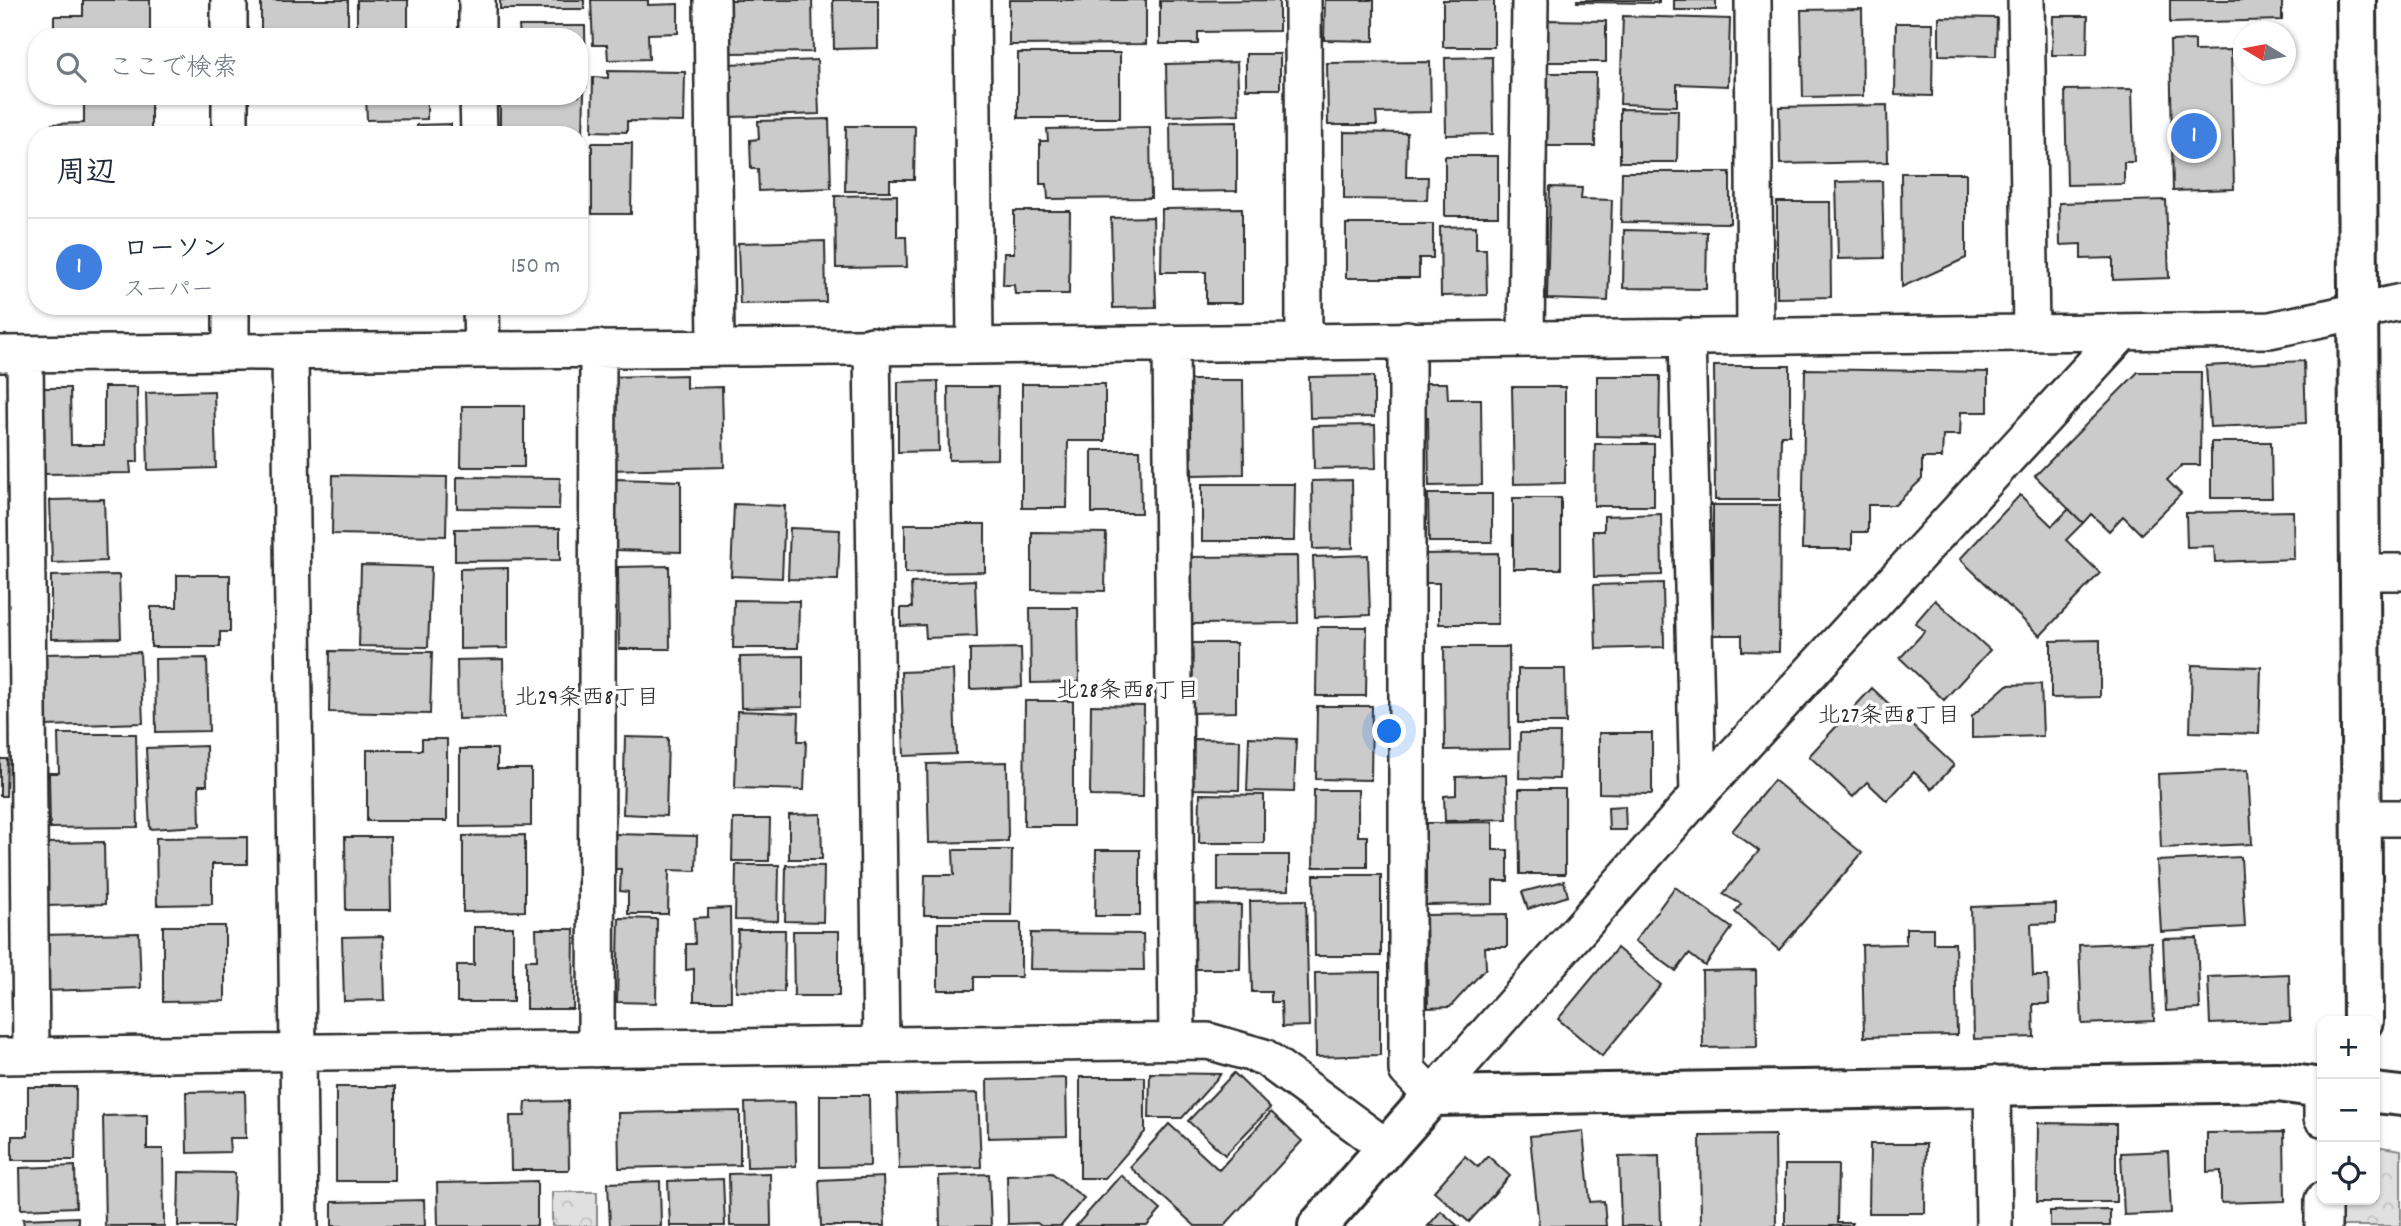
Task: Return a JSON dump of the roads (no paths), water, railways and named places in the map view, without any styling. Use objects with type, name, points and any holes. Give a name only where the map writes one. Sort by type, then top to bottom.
[{"type":"street","points":[[229,0],[229,28]]},
{"type":"street","points":[[477,0],[477,28]]},
{"type":"street","points":[[712,0],[716,346]]},
{"type":"street","points":[[972,0],[975,346]]},
{"type":"street","points":[[1303,0],[1304,341]]},
{"type":"street","points":[[1526,338],[1530,0]]},
{"type":"street","points":[[1753,0],[1755,335]]},
{"type":"street","points":[[2026,0],[2031,332]]},
{"type":"street","points":[[2356,0],[2363,1016]]},
{"type":"street","points":[[230,105],[230,126]]},
{"type":"street","points":[[478,105],[479,126]]},
{"type":"street","points":[[1386,1147],[1264,1057],[1208,1041],[15,1056],[13,354],[716,346],[975,346],[2270,330],[2401,302]]},
{"type":"street","points":[[231,315],[232,352]]},
{"type":"street","points":[[481,315],[482,349]]},
{"type":"street","points":[[1318,1226],[1698,795],[2123,332]]},
{"type":"street","points":[[1687,336],[1698,795]]},
{"type":"street","points":[[1407,339],[1407,1070],[1432,1096],[1992,1084],[2278,1082],[2317,1087]]},
{"type":"street","points":[[1171,343],[1177,1042]]},
{"type":"street","points":[[872,345],[881,1045]]},
{"type":"street","points":[[596,1049],[598,348]]},
{"type":"street","points":[[290,352],[300,1226]]},
{"type":"street","points":[[2361,572],[2401,572]]},
{"type":"street","points":[[2362,818],[2401,818]]},
{"type":"street","points":[[1992,1084],[1994,1226]]},
{"type":"street","points":[[2380,1094],[2401,1096]]},
{"type":"street","points":[[2323,1205],[2323,1226]]},
{"type":"place","name":"ローソン","points":[[2194,136]]},
{"type":"district","name":"北28条西8丁目","points":[[1128,689]]},
{"type":"district","name":"北29条西8丁目","points":[[587,696]]},
{"type":"district","name":"北27条西8丁目","points":[[1889,714]]}]
